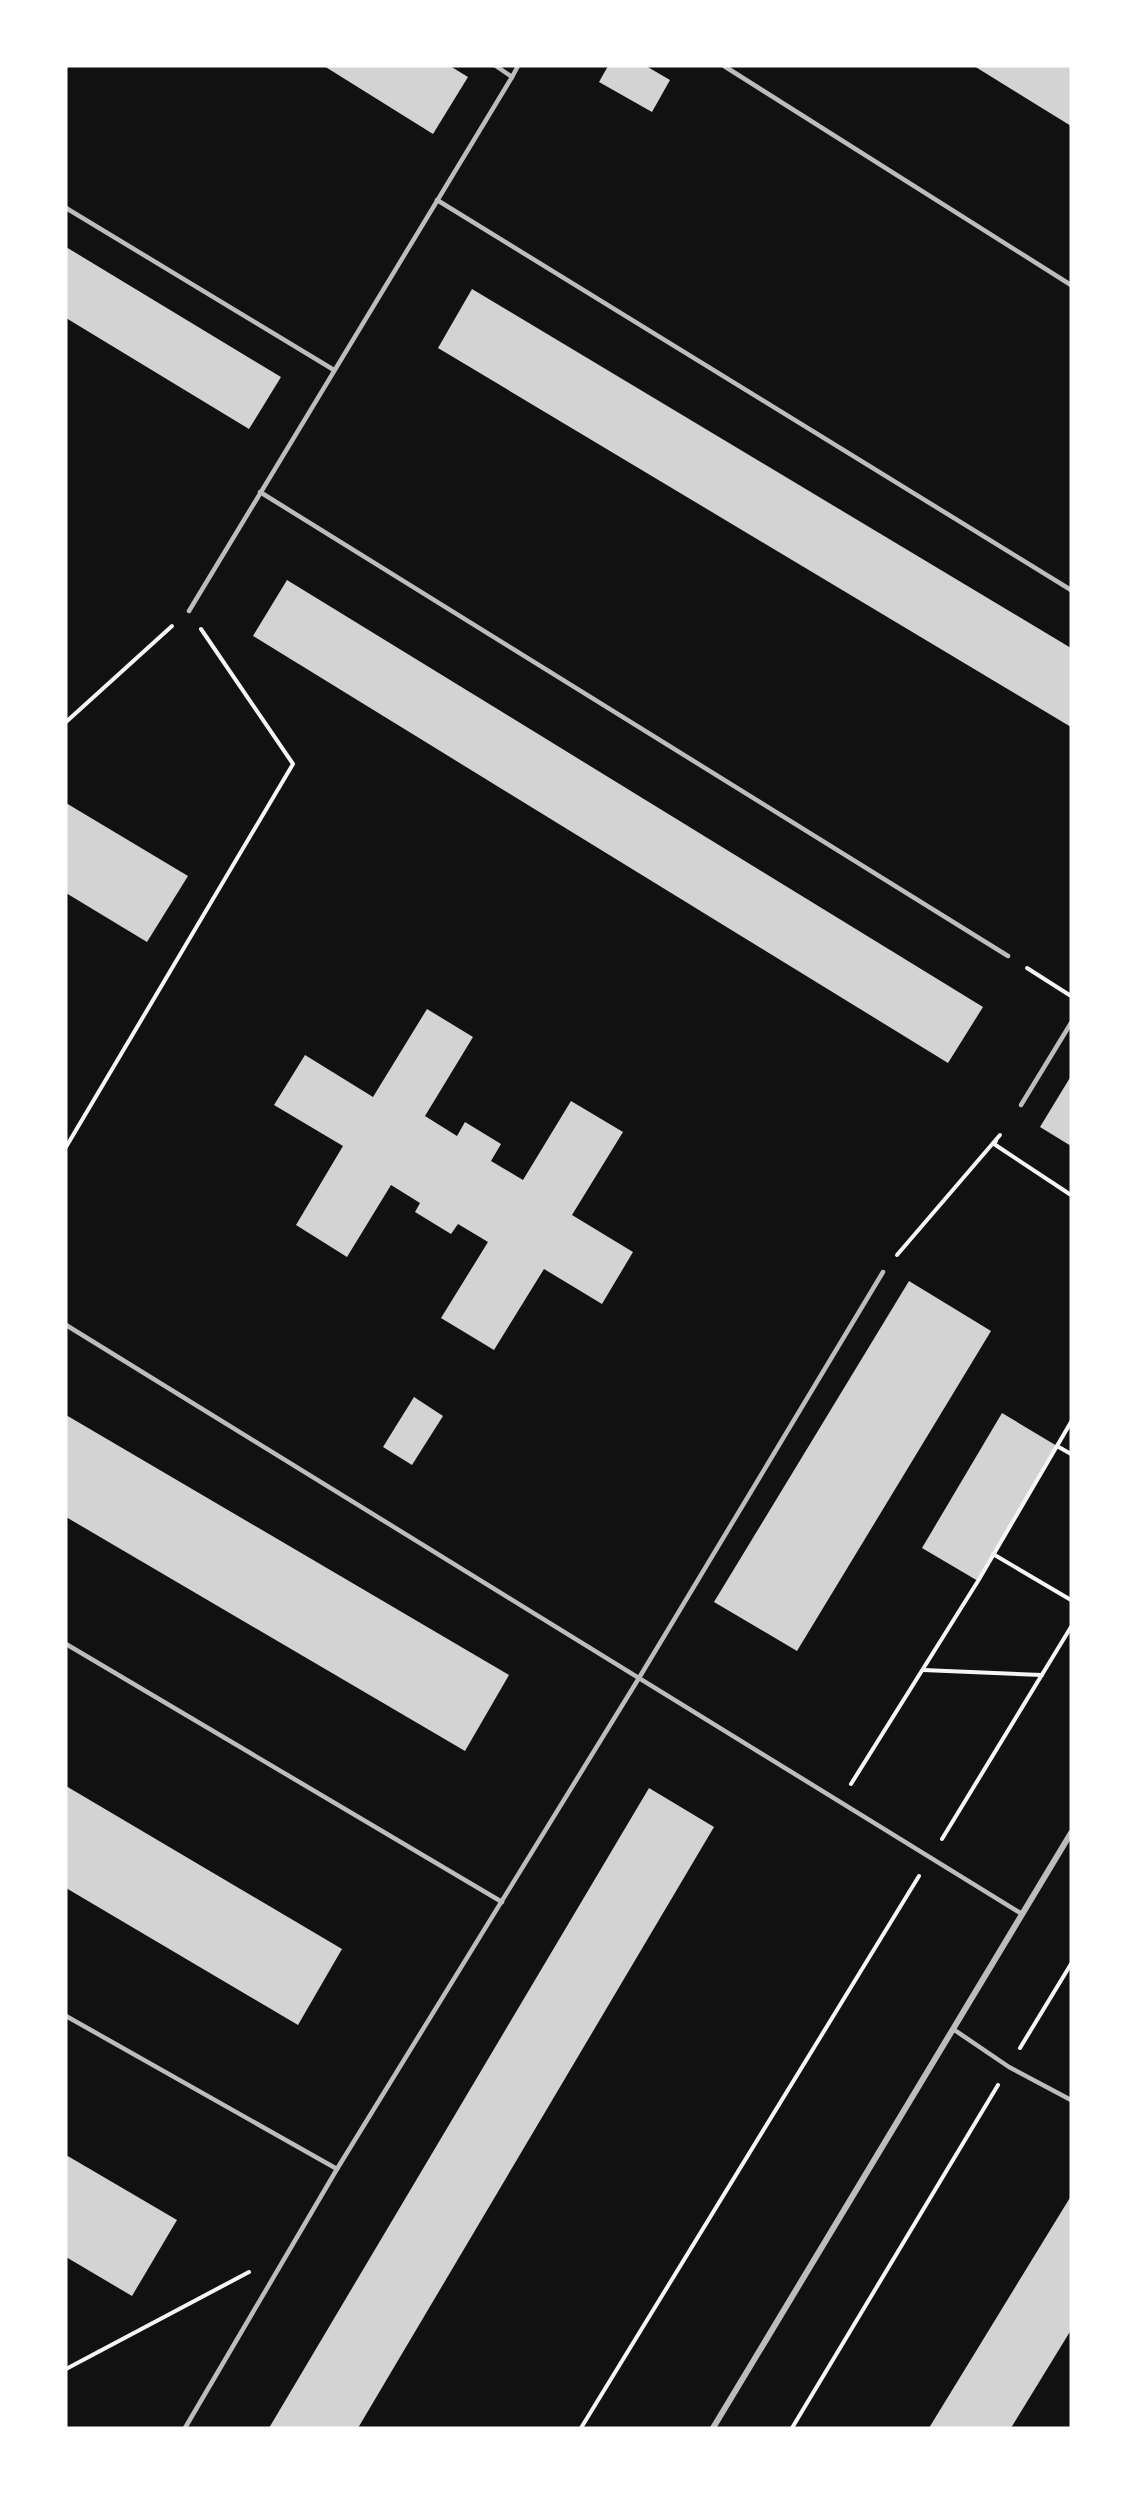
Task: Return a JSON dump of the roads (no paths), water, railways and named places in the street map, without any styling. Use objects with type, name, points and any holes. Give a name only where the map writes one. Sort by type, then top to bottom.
[{"type":"street","points":[[713,2428],[1071,1833]]},
{"type":"lane","points":[[496,66],[512,77]]},
{"type":"lane","points":[[189,611],[519,66]]},
{"type":"lane","points":[[724,66],[1071,285]]},
{"type":"lane","points":[[437,200],[1071,590]]},
{"type":"lane","points":[[66,208],[334,370]]},
{"type":"lane","points":[[260,492],[1008,956]]},
{"type":"lane","points":[[1021,1105],[1071,1023]]},
{"type":"lane","points":[[185,2428],[337,2169],[639,1678],[883,1272]]},
{"type":"lane","points":[[66,1325],[1022,1914]]},
{"type":"lane","points":[[66,1644],[502,1902]]},
{"type":"lane","points":[[66,2016],[337,2169]]},
{"type":"lane","points":[[953,2030],[1009,2067],[1071,2100]]}]
